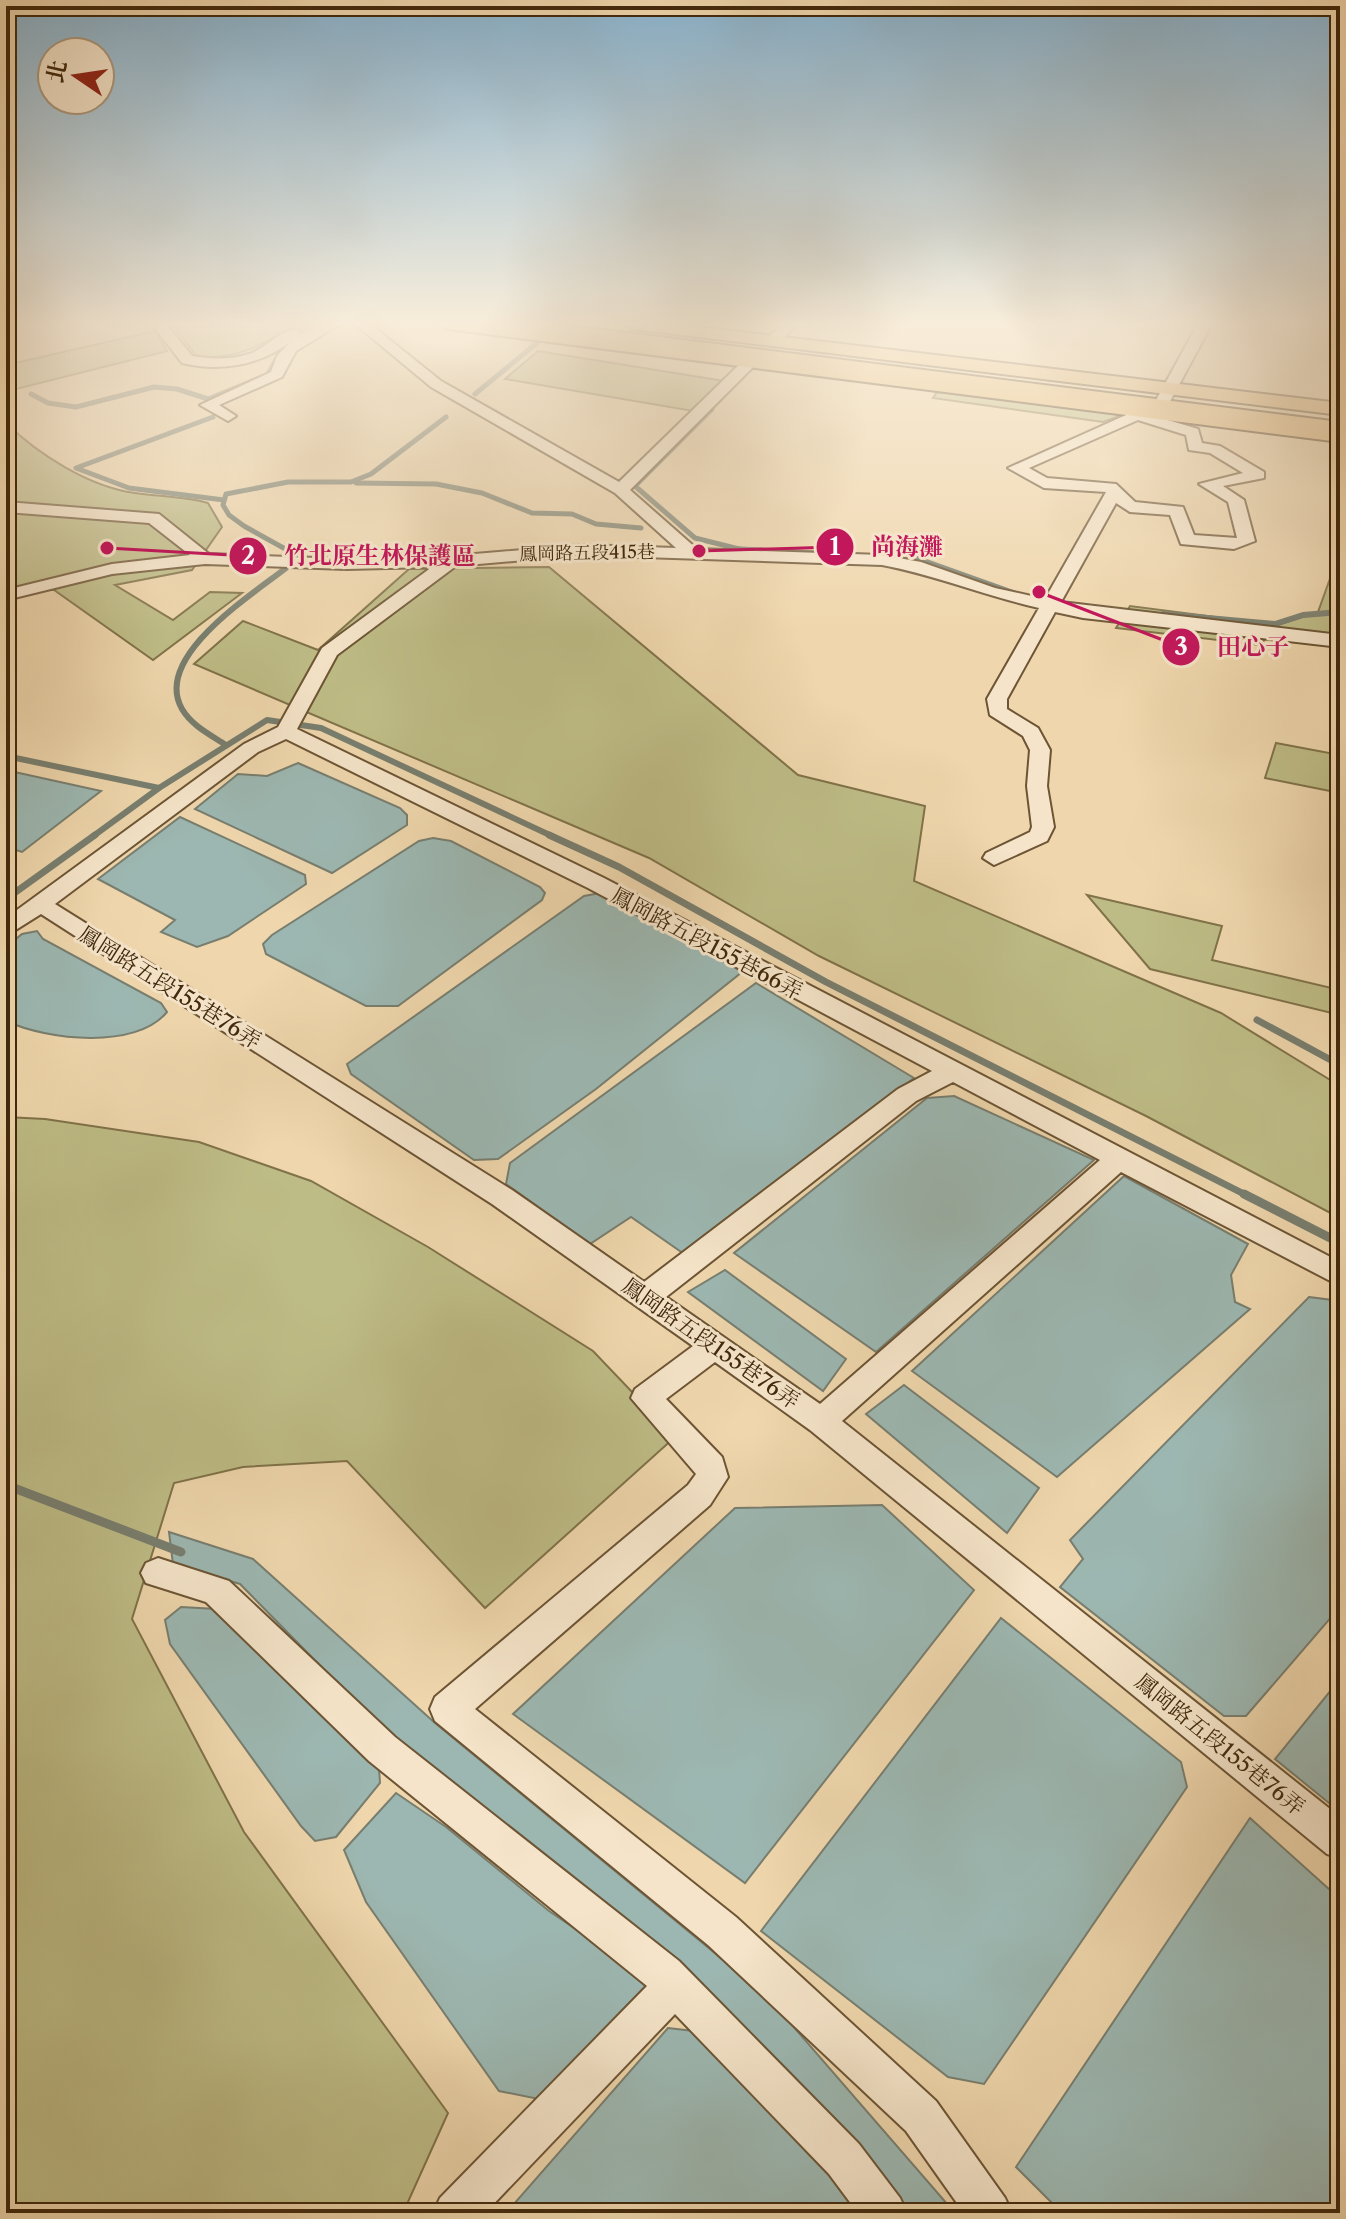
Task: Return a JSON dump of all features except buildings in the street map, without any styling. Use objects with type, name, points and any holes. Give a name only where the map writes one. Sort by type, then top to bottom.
[{"type":"main road","points":[[1293,428],[1340,436]]},
{"type":"street","points":[[512,428],[621,490],[692,553]]},
{"type":"street","points":[[621,490],[684,428]]},
{"type":"street","points":[[1103,428],[1016,468],[1044,483],[1110,487],[1130,507],[1177,511],[1187,540],[1234,544],[1246,541],[1236,500],[1207,484],[1258,475],[1214,449],[1195,447],[1193,432],[1187,428]]},
{"type":"street","points":[[994,858],[1039,836],[1043,827],[1037,786],[1040,750],[1031,732],[997,711],[997,699],[1114,492]]},
{"type":"street","points":[[6,507],[153,518],[205,559]]},
{"type":"street","name":"鳳岡路五段415巷","points":[[6,595],[112,569],[205,559],[451,561],[582,550],[692,553],[882,560],[915,566],[1048,607],[1340,641]]},
{"type":"street","points":[[6,929],[251,748],[290,723],[329,652],[451,561]]},
{"type":"street","name":"鳳岡路五段155巷66弄","points":[[290,723],[1121,1157],[1340,1275]]},
{"type":"street","name":"鳳岡路五段155巷76弄","points":[[40,904],[502,1197],[821,1421],[1340,1841]]},
{"type":"street","points":[[645,1297],[907,1095],[955,1070]]},
{"type":"street","points":[[821,1421],[1121,1157]]},
{"type":"street","points":[[715,1346],[646,1398],[711,1466],[712,1477],[699,1495],[448,1709],[722,1931],[874,2072],[921,2116],[990,2213]]},
{"type":"street","points":[[158,1573],[217,1591],[382,1749],[675,1985],[844,2159],[885,2213]]},
{"type":"street","points":[[455,2213],[675,1985]]},
{"type":"shaded area","points":[[6,428],[11,428],[49,457],[100,484],[135,493],[208,503],[222,527],[192,570],[115,585],[173,620],[210,592],[242,593],[153,660],[54,590],[6,590]]},
{"type":"shaded area","points":[[549,567],[798,775],[925,806],[914,881],[1221,1013],[1340,1086],[1340,1218],[1146,1116],[819,956],[649,858],[194,664],[243,621],[318,650],[409,569]]},
{"type":"shaded area","points":[[1331,576],[1340,578],[1340,636],[1127,611],[1130,606],[1278,625],[1318,612]]},
{"type":"shaded area","points":[[1121,620],[1268,636],[1260,645],[1116,628]]},
{"type":"shaded area","points":[[1276,743],[1340,755],[1340,793],[1265,778]]},
{"type":"shaded area","points":[[1087,895],[1222,926],[1212,960],[1340,990],[1340,1015],[1150,969]]},
{"type":"shaded area","points":[[6,1117],[45,1119],[199,1142],[311,1181],[428,1247],[593,1351],[675,1437],[485,1608],[347,1461],[243,1467],[174,1483],[132,1619],[244,1832],[448,2113],[403,2213],[6,2213]]},
{"type":"water","points":[[298,763],[400,808],[407,815],[407,825],[332,873],[195,809],[238,774],[267,776]]},
{"type":"water","points":[[10,771],[101,791],[22,852],[6,847],[6,773]]},
{"type":"water","points":[[180,817],[305,875],[306,884],[228,936],[197,947],[161,932],[175,920],[98,879]]},
{"type":"water","points":[[433,838],[451,841],[540,887],[545,893],[542,900],[398,1006],[366,1006],[266,954],[263,944],[272,935],[419,841]]},
{"type":"water","points":[[600,893],[698,943],[742,972],[596,1089],[498,1159],[474,1160],[351,1074],[347,1064],[584,896]]},
{"type":"water","points":[[37,931],[43,939],[161,1003],[167,1012],[153,1024],[113,1037],[67,1037],[23,1028],[6,1021],[6,947],[22,934]]},
{"type":"water","points":[[756,983],[914,1078],[687,1256],[631,1217],[590,1244],[506,1184],[510,1163]]},
{"type":"water","points":[[954,1096],[1094,1160],[876,1352],[734,1253],[927,1098]]},
{"type":"water","points":[[1124,1176],[1248,1244],[1231,1275],[1235,1302],[1250,1309],[1057,1477],[912,1371]]},
{"type":"water","points":[[725,1270],[846,1359],[823,1391],[688,1292]]},
{"type":"water","points":[[1309,1297],[1340,1301],[1340,1607],[1246,1716],[1224,1716],[1060,1587],[1083,1559],[1070,1540]]},
{"type":"water","points":[[904,1385],[1039,1488],[1007,1533],[866,1414]]},
{"type":"water","points":[[882,1505],[974,1590],[745,1883],[513,1714],[735,1508]]},
{"type":"water","points":[[169,1532],[253,1559],[435,1723],[766,1995],[955,2213],[899,2213],[399,1746],[240,1584],[173,1564]]},
{"type":"water","points":[[181,1607],[217,1609],[379,1768],[380,1783],[336,1837],[315,1841],[301,1826],[170,1644],[165,1620]]},
{"type":"water","points":[[1001,1618],[1181,1762],[1187,1787],[984,2084],[948,2077],[761,1931]]},
{"type":"water","points":[[1340,1679],[1340,1812],[1275,1759]]},
{"type":"water","points":[[396,1793],[446,1827],[549,1911],[649,1979],[645,2010],[563,2104],[499,2091],[366,1902],[344,1850]]},
{"type":"water","points":[[1250,1818],[1340,1899],[1340,2213],[1062,2213],[1016,2167]]},
{"type":"water","points":[[668,2028],[702,2032],[868,2213],[506,2213]]},
{"type":"waterway","points":[[185,428],[76,468],[129,488],[224,500]]},
{"type":"waterway","points":[[288,550],[229,515],[223,505],[226,494],[288,482],[351,482],[371,474],[432,428]]},
{"type":"waterway","points":[[693,428],[635,486],[695,538],[741,549]]},
{"type":"waterway","points":[[356,483],[436,484],[482,493],[532,513],[572,514],[596,524],[641,528]]},
{"type":"waterway","points":[[733,549],[741,549]]},
{"type":"waterway","points":[[741,549],[918,559],[1016,594]]},
{"type":"waterway","points":[[741,549],[747,551]]},
{"type":"waterway","points":[[226,745],[196,725],[182,709],[177,689],[181,669],[193,648],[210,629],[286,568],[288,550]]},
{"type":"waterway","points":[[1163,614],[1275,624],[1303,615],[1340,612]]},
{"type":"waterway","points":[[159,788],[267,720],[321,728],[554,837]]},
{"type":"waterway","points":[[6,756],[159,788]]},
{"type":"waterway","points":[[92,837],[159,788]]},
{"type":"waterway","points":[[6,899],[95,835]]},
{"type":"waterway","points":[[549,835],[619,867],[826,982],[1248,1196]]},
{"type":"waterway","points":[[1257,1020],[1340,1065]]},
{"type":"waterway","points":[[1244,1194],[1340,1243]]},
{"type":"waterway","points":[[6,1485],[181,1552]]},
{"type":"place","name":"竹北原生林保護區","points":[[107,548]]},
{"type":"place","name":"尚海灘","points":[[699,551]]},
{"type":"place","name":"田心子","points":[[1039,592]]}]
